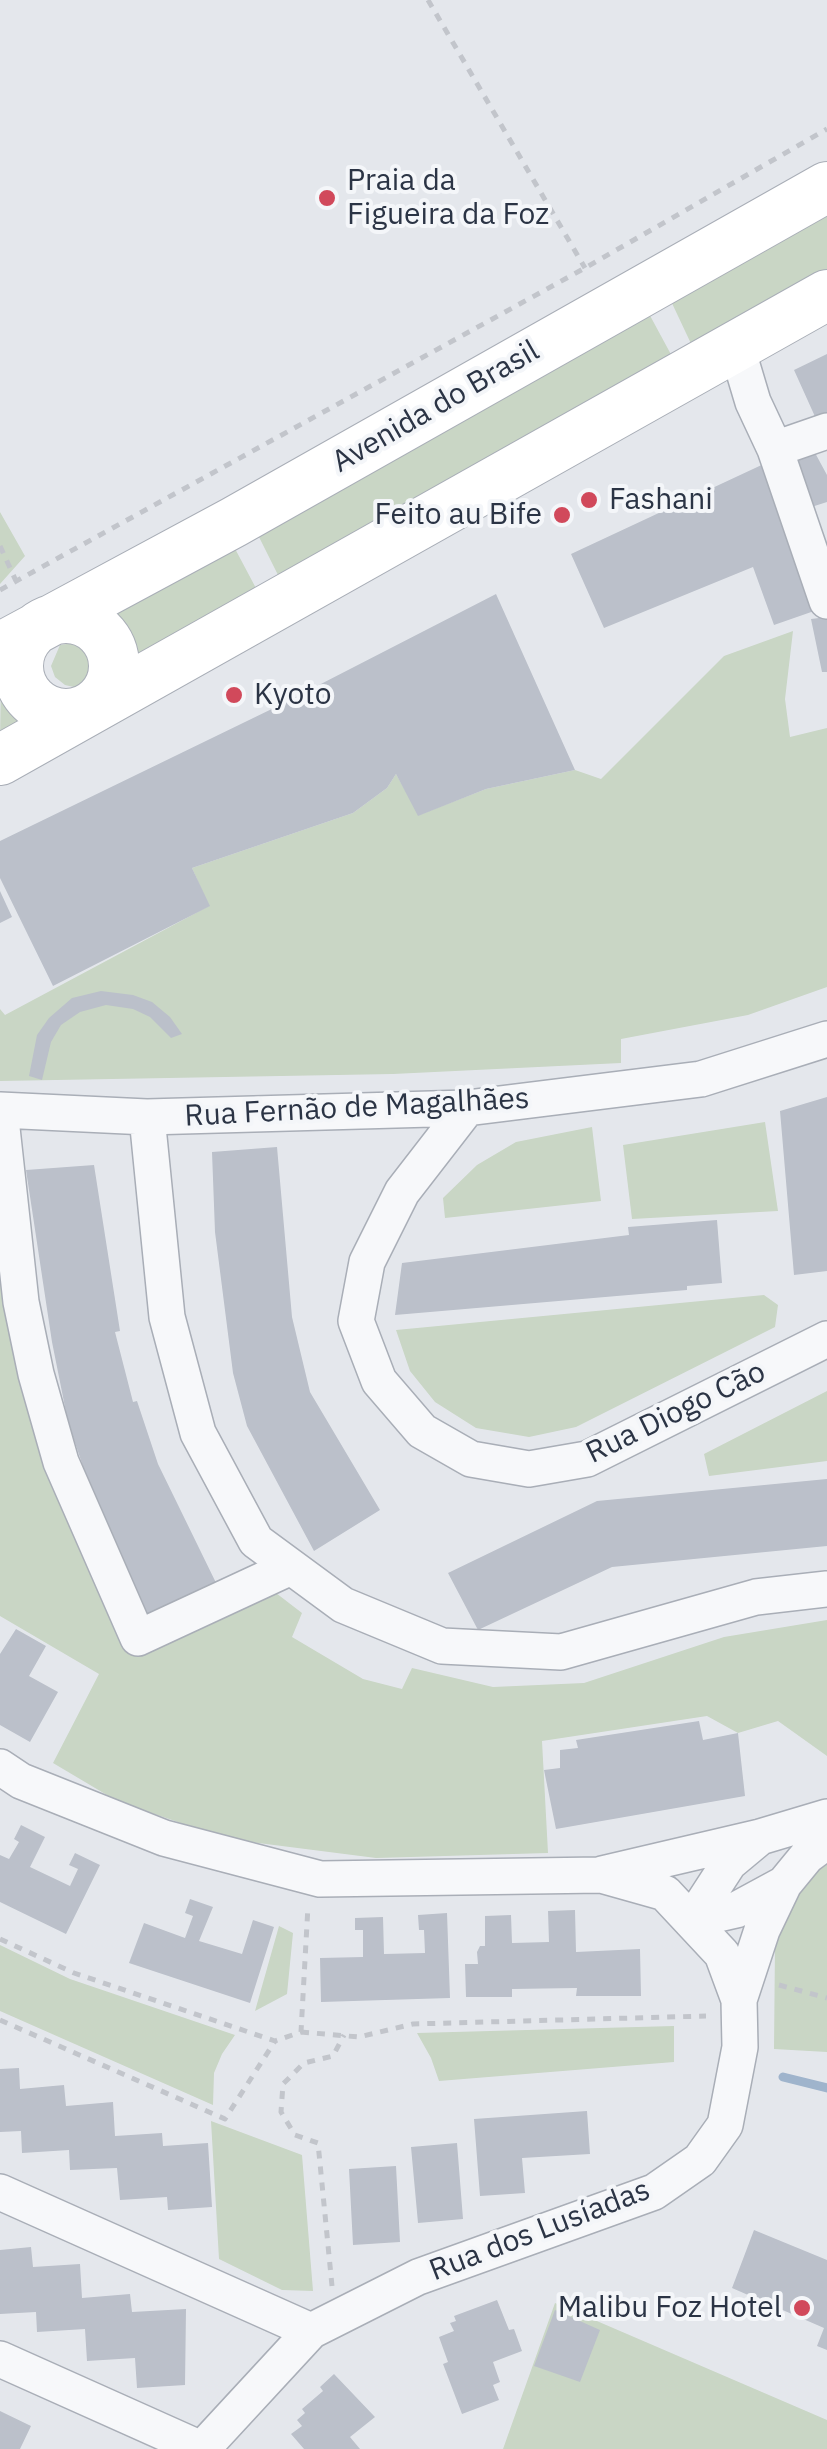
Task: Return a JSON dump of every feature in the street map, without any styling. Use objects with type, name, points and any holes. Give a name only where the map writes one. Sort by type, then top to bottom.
[{"type":"main road","name":"Avenida do Brasil","points":[[0,648],[234,522],[827,187]]},
{"type":"main road","points":[[0,760],[827,295]]},
{"type":"main road","points":[[67,618],[82,620],[108,640],[114,656],[114,673],[109,689],[91,708],[64,715],[50,712],[28,696],[18,670],[19,655],[30,634],[43,623],[67,618]]},
{"type":"street","points":[[736,345],[753,402],[775,449],[827,601]]},
{"type":"street","points":[[775,449],[827,432]]},
{"type":"street","name":"Rua Fernão de Magalhães","points":[[0,1110],[147,1117],[467,1108],[701,1079],[827,1038]]},
{"type":"street","name":"Rua Diogo Cão","points":[[467,1108],[402,1192],[366,1262],[356,1321],[379,1380],[422,1431],[471,1459],[530,1469],[587,1459],[827,1340]]},
{"type":"street","points":[[0,1110],[21,1302],[36,1374],[61,1462],[138,1638],[291,1567]]},
{"type":"street","points":[[147,1117],[167,1317],[198,1433],[256,1541],[343,1605],[442,1646],[561,1652],[756,1597],[827,1589]]},
{"type":"street","points":[[0,1767],[21,1781],[164,1838],[320,1879],[601,1874],[760,1838],[827,1817]]},
{"type":"street","points":[[692,1920],[729,1864],[760,1838]]},
{"type":"street","name":"Rua dos Lusíadas","points":[[201,2449],[323,2325],[418,2277],[654,2192],[700,2160],[725,2124],[740,2047],[742,1997],[762,1930],[784,1884],[807,1856],[827,1841]]},
{"type":"street","points":[[601,1874],[665,1893],[722,1954],[742,1997]]},
{"type":"street","points":[[692,1920],[736,1910],[784,1884]]},
{"type":"street","points":[[0,2192],[323,2325]]},
{"type":"street","points":[[0,2359],[201,2449]]},
{"type":"path","points":[[428,0],[585,268]]},
{"type":"path","points":[[0,590],[585,268],[827,129]]},
{"type":"path","points":[[0,546],[16,581]]},
{"type":"path","points":[[301,2032],[310,1876]]},
{"type":"path","points":[[0,1939],[74,1974],[275,2041],[301,2032],[359,2036],[413,2024],[742,1997],[827,1998]]},
{"type":"path","points":[[0,2020],[225,2120],[275,2041]]},
{"type":"path","points":[[323,2325],[318,2143],[295,2135],[281,2112],[283,2084],[304,2063],[333,2056],[344,2035]]},
{"type":"green space","points":[[827,209],[827,275],[694,350],[670,299]]},
{"type":"green space","points":[[647,310],[674,360],[281,581],[255,529]]},
{"type":"green space","points":[[0,512],[25,556],[0,584]]},
{"type":"green space","points":[[232,543],[258,592],[134,658],[126,638],[111,621],[118,607]]},
{"type":"green space","points":[[793,631],[785,699],[790,737],[827,728],[827,987],[748,1015],[621,1039],[621,1063],[393,1074],[0,1081],[0,1009],[5,1015],[209,906],[192,868],[353,813],[387,788],[396,774],[419,815],[486,789],[575,770],[601,779],[724,656]]},
{"type":"green space","points":[[73,643],[85,648],[93,659],[88,685],[78,688],[55,677],[51,666],[60,645]]},
{"type":"green space","points":[[1,677],[7,684],[8,700],[20,714],[30,718],[0,742]]},
{"type":"green space","points":[[765,1122],[778,1211],[632,1219],[623,1145]]},
{"type":"green space","points":[[592,1127],[601,1201],[445,1218],[443,1198],[477,1165],[516,1142]]},
{"type":"green space","points":[[0,1169],[13,1300],[136,1644],[169,1643],[276,1593],[302,1613],[292,1637],[363,1679],[402,1689],[412,1668],[493,1687],[584,1683],[724,1637],[827,1620],[827,1756],[778,1721],[738,1733],[707,1716],[542,1741],[548,1853],[376,1858],[227,1839],[117,1801],[53,1763],[99,1674],[0,1616]]},
{"type":"green space","points":[[764,1295],[778,1305],[775,1327],[576,1427],[529,1437],[476,1428],[435,1402],[410,1371],[396,1330]]},
{"type":"green space","points":[[827,1391],[827,1461],[709,1476],[704,1454]]},
{"type":"green space","points":[[827,1862],[827,2052],[774,2049],[775,1945],[798,1876]]},
{"type":"green space","points":[[279,1926],[293,1933],[287,1994],[255,2011]]},
{"type":"green space","points":[[0,1945],[70,1979],[235,2035],[214,2073],[213,2105],[0,2011]]},
{"type":"green space","points":[[674,2026],[674,2062],[439,2081],[417,2033]]},
{"type":"green space","points":[[211,2121],[302,2155],[313,2291],[282,2290],[219,2259]]},
{"type":"green space","points":[[555,2303],[827,2420],[827,2449],[503,2449]]},
{"type":"building","points":[[827,354],[827,417],[817,421],[794,370]]},
{"type":"building","points":[[814,451],[827,475],[827,502],[805,509],[787,459]]},
{"type":"building","points":[[768,462],[817,610],[774,625],[753,567],[604,628],[571,554]]},
{"type":"building","points":[[496,594],[575,770],[486,789],[418,816],[396,774],[387,788],[353,813],[192,868],[210,906],[53,986],[0,878],[0,841],[280,705]]},
{"type":"building","points":[[827,617],[827,672],[822,672],[811,619]]},
{"type":"building","points":[[0,891],[12,917],[0,923]]},
{"type":"building","points":[[101,991],[152,1002],[182,1034],[171,1038],[150,1017],[133,1009],[106,1005],[80,1012],[61,1025],[51,1042],[42,1080],[29,1076],[37,1035],[49,1018],[72,998]]},
{"type":"building","points":[[827,1097],[827,1271],[794,1275],[780,1111]]},
{"type":"building","points":[[277,1147],[292,1317],[310,1392],[380,1510],[314,1551],[247,1426],[233,1373],[215,1232],[212,1152]]},
{"type":"building","points":[[94,1165],[120,1331],[115,1332],[133,1402],[137,1401],[158,1464],[220,1591],[148,1624],[92,1493],[68,1422],[26,1170]]},
{"type":"building","points":[[717,1220],[722,1283],[687,1286],[687,1290],[395,1315],[402,1263],[629,1235],[628,1227]]},
{"type":"building","points":[[827,1479],[827,1546],[612,1567],[478,1630],[448,1573],[597,1501]]},
{"type":"building","points":[[16,1629],[46,1646],[29,1676],[58,1692],[30,1742],[0,1725],[0,1654]]},
{"type":"building","points":[[699,1721],[703,1740],[738,1733],[745,1796],[556,1829],[544,1770],[560,1768],[560,1750],[578,1748],[576,1740]]},
{"type":"building","points":[[21,1825],[45,1837],[30,1867],[70,1886],[78,1869],[69,1865],[75,1853],[100,1865],[66,1934],[0,1902],[0,1855],[9,1859],[19,1842],[14,1839]]},
{"type":"building","points":[[190,1899],[213,1907],[199,1941],[242,1954],[253,1920],[274,1927],[250,2003],[129,1963],[144,1923],[185,1938],[193,1916],[185,1913]]},
{"type":"building","points":[[575,1910],[576,1952],[640,1949],[641,1996],[576,1996],[577,1988],[512,1989],[512,1997],[466,1997],[465,1964],[478,1964],[477,1952],[485,1946],[485,1916],[511,1915],[512,1943],[549,1942],[548,1911]]},
{"type":"building","points":[[447,1913],[450,1998],[321,2002],[320,1958],[363,1957],[363,1930],[355,1930],[355,1918],[383,1917],[384,1954],[425,1953],[424,1930],[419,1930],[418,1915]]},
{"type":"building","points":[[19,2068],[20,2089],[64,2085],[66,2106],[113,2102],[115,2136],[162,2133],[163,2146],[208,2143],[212,2207],[168,2210],[167,2197],[120,2200],[117,2168],[70,2170],[69,2150],[22,2153],[21,2131],[0,2132],[0,2069]]},
{"type":"building","points":[[587,2111],[590,2154],[522,2158],[525,2193],[480,2196],[474,2119]]},
{"type":"building","points":[[457,2143],[463,2219],[418,2223],[411,2147]]},
{"type":"building","points":[[396,2166],[400,2242],[353,2245],[349,2169]]},
{"type":"building","name":"Malibu Foz Hotel","points":[[754,2230],[827,2260],[827,2350],[817,2346],[824,2328],[732,2288]]},
{"type":"building","points":[[31,2247],[33,2267],[80,2264],[82,2298],[130,2294],[132,2312],[186,2309],[185,2385],[137,2388],[135,2358],[87,2361],[85,2329],[37,2332],[36,2312],[0,2314],[0,2250]]},
{"type":"building","points":[[497,2300],[522,2351],[493,2362],[500,2382],[493,2385],[499,2400],[462,2414],[443,2364],[448,2362],[439,2337],[454,2331],[450,2323],[456,2321],[454,2316]]},
{"type":"building","points":[[555,2310],[600,2330],[580,2382],[534,2366]]},
{"type":"building","points":[[334,2374],[375,2417],[350,2437],[360,2449],[304,2449],[291,2434],[302,2426],[297,2420],[305,2413],[302,2409],[323,2391],[320,2387]]},
{"type":"building","points":[[0,2411],[31,2426],[20,2449],[0,2449]]},
{"type":"waterway","points":[[783,2077],[827,2088]]},
{"type":"place","name":"Praia da Figueira da Foz","points":[[327,198]]},
{"type":"place","name":"Fashani","points":[[589,500]]},
{"type":"place","name":"Feito au Bife","points":[[562,515]]},
{"type":"place","name":"Kyoto","points":[[234,695]]},
{"type":"place","name":"Malibu Foz Hotel","points":[[802,2308]]}]
